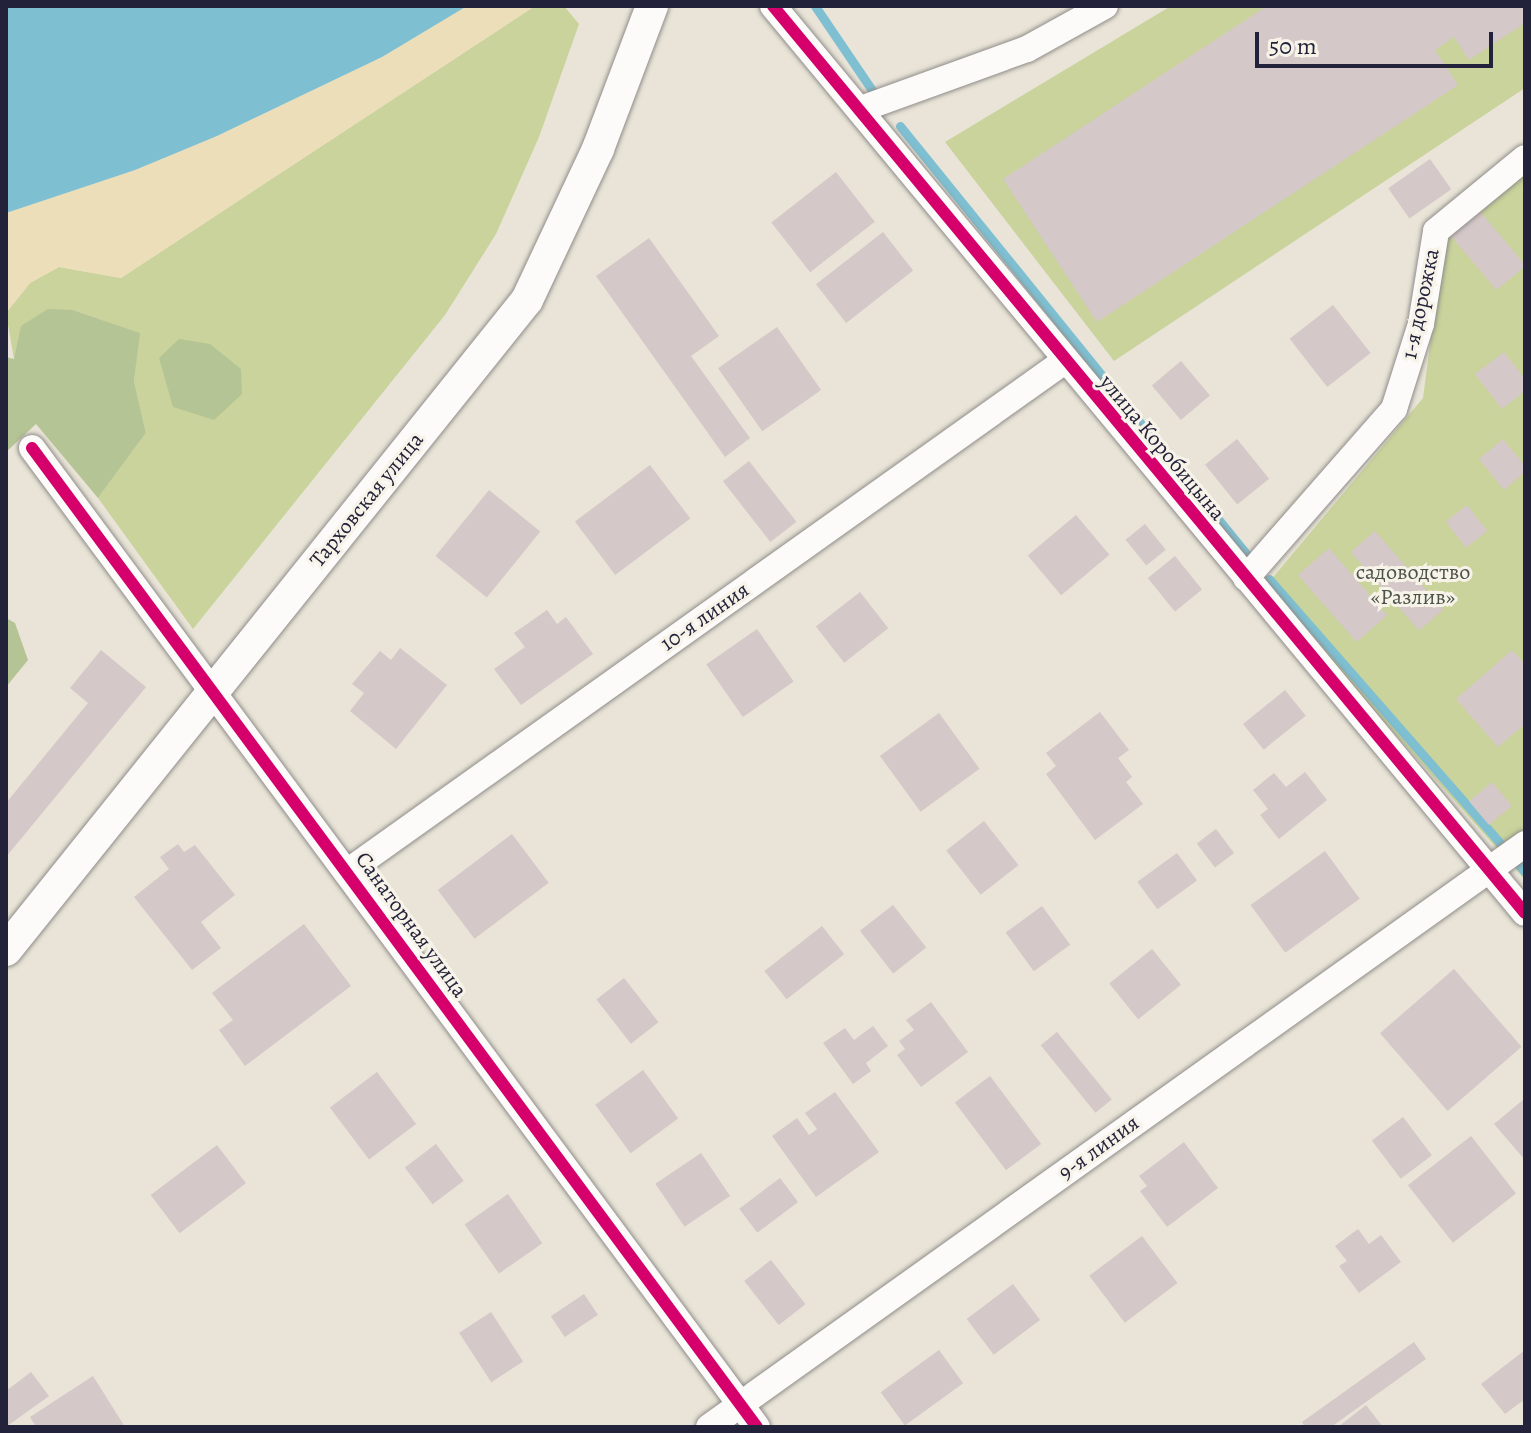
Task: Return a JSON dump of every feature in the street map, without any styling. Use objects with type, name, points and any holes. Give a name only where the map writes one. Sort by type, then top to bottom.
[{"type":"street","name":"Тарховская улица","points":[[6,950],[212,688],[527,300],[598,149],[652,6]]},
{"type":"street","name":"улица Коробицына","points":[[773,6],[861,109],[1063,362],[1525,913]]},
{"type":"street","points":[[861,109],[1027,49],[1105,6]]},
{"type":"street","name":"1-я дорожка","points":[[1246,578],[1394,409],[1421,324],[1436,231],[1525,158]]},
{"type":"street","name":"10-я линия","points":[[347,872],[1063,362]]},
{"type":"street","name":"Санаторная улица","points":[[32,448],[757,1427]]},
{"type":"street","name":"9-я линия","points":[[709,1427],[1487,868],[1525,844]]},
{"type":"green space","points":[[535,6],[564,6],[579,24],[539,137],[496,234],[445,315],[193,629],[98,498],[146,433],[134,381],[139,333],[73,310],[14,359],[6,313],[30,283],[59,267],[121,278]]},
{"type":"green space","points":[[1171,6],[1525,6],[1525,88],[1114,361],[945,142]]},
{"type":"green space","name":"садоводство «Разлив»","points":[[1525,170],[1525,880],[1265,587],[1423,398],[1445,231]]},
{"type":"green space","points":[[48,309],[73,310],[140,333],[134,381],[146,433],[98,498],[36,424],[6,452],[6,357],[14,359],[21,326]]},
{"type":"green space","points":[[179,339],[210,344],[241,369],[242,394],[214,420],[173,407],[159,358]]},
{"type":"green space","points":[[6,618],[15,623],[28,660],[6,687]]},
{"type":"sand","points":[[467,6],[535,6],[121,278],[59,267],[30,283],[6,313],[6,213],[135,170],[217,136],[382,57]]},
{"type":"water","points":[[6,6],[467,6],[382,57],[217,136],[135,170],[6,213]]},
{"type":"building","points":[[1267,6],[1525,6],[1525,23],[1469,60],[1454,37],[1435,50],[1458,85],[1097,322],[1003,179]]},
{"type":"building","points":[[1430,159],[1451,189],[1409,219],[1388,188]]},
{"type":"building","points":[[836,172],[875,222],[810,272],[771,222]]},
{"type":"building","points":[[1478,209],[1525,265],[1496,290],[1449,233]]},
{"type":"building","points":[[883,232],[913,271],[846,323],[816,284]]},
{"type":"building","points":[[649,238],[719,336],[691,356],[750,438],[725,457],[596,276]]},
{"type":"building","points":[[1333,305],[1371,353],[1327,387],[1290,339]]},
{"type":"building","points":[[777,327],[821,390],[762,431],[718,368]]},
{"type":"building","points":[[1504,352],[1525,379],[1525,391],[1502,409],[1475,374]]},
{"type":"building","points":[[1181,361],[1210,395],[1181,420],[1152,385]]},
{"type":"building","points":[[1237,439],[1269,479],[1237,504],[1205,465]]},
{"type":"building","points":[[1503,439],[1525,466],[1525,472],[1504,490],[1479,459]]},
{"type":"building","points":[[749,461],[796,522],[770,542],[723,481]]},
{"type":"building","points":[[650,465],[690,519],[615,575],[575,522]]},
{"type":"building","points":[[489,490],[540,532],[487,598],[436,556]]},
{"type":"building","points":[[1467,505],[1487,531],[1466,548],[1446,522]]},
{"type":"building","points":[[1076,515],[1109,555],[1061,595],[1028,555]]},
{"type":"building","points":[[1145,524],[1166,550],[1146,565],[1126,540]]},
{"type":"building","points":[[1375,531],[1443,609],[1419,630],[1351,552]]},
{"type":"building","points":[[1329,548],[1387,615],[1356,642],[1298,575]]},
{"type":"building","points":[[1175,556],[1202,589],[1175,611],[1148,578]]},
{"type":"building","points":[[860,592],[888,628],[844,663],[816,626]]},
{"type":"building","points":[[547,610],[557,624],[566,617],[593,654],[521,705],[494,669],[525,647],[514,633]]},
{"type":"building","points":[[757,629],[794,681],[743,717],[706,665]]},
{"type":"building","points":[[400,648],[447,685],[396,749],[350,711],[364,693],[352,684],[380,651],[391,660]]},
{"type":"building","points":[[101,650],[146,687],[6,857],[6,803],[88,703],[70,688]]},
{"type":"building","points":[[1512,650],[1525,664],[1525,724],[1498,747],[1456,699]]},
{"type":"building","points":[[1285,690],[1306,716],[1264,750],[1243,724]]},
{"type":"building","points":[[1100,712],[1129,750],[1118,758],[1132,777],[1126,782],[1143,804],[1095,840],[1046,774],[1056,766],[1046,753]]},
{"type":"building","points":[[939,713],[980,769],[920,812],[880,756]]},
{"type":"building","points":[[1305,772],[1327,800],[1279,839],[1260,815],[1268,809],[1253,790],[1274,773],[1286,787]]},
{"type":"building","points":[[1492,782],[1512,806],[1489,825],[1469,801]]},
{"type":"building","points":[[984,821],[1018,865],[981,895],[946,851]]},
{"type":"building","points":[[1216,829],[1234,853],[1215,867],[1197,843]]},
{"type":"building","points":[[512,834],[549,883],[474,939],[438,890]]},
{"type":"building","points":[[178,844],[184,852],[195,845],[235,895],[201,922],[221,948],[192,970],[134,897],[169,869],[160,857]]},
{"type":"building","points":[[1325,851],[1360,899],[1285,953],[1251,905]]},
{"type":"building","points":[[1177,853],[1197,881],[1157,909],[1137,882]]},
{"type":"building","points":[[893,905],[926,948],[893,973],[860,931]]},
{"type":"building","points":[[1042,906],[1070,945],[1034,971],[1006,932]]},
{"type":"building","points":[[304,924],[351,986],[245,1066],[219,1030],[233,1020],[212,993]]},
{"type":"building","points":[[822,926],[844,954],[787,999],[764,971]]},
{"type":"building","points":[[1152,949],[1181,985],[1138,1019],[1109,984]]},
{"type":"building","points":[[1454,969],[1522,1047],[1448,1111],[1380,1033]]},
{"type":"building","points":[[624,978],[658,1022],[631,1044],[596,1000]]},
{"type":"building","points":[[931,1002],[968,1052],[921,1087],[897,1055],[905,1049],[899,1041],[914,1030],[906,1020]]},
{"type":"building","points":[[873,1026],[888,1046],[866,1063],[871,1071],[853,1084],[823,1043],[845,1028],[854,1040]]},
{"type":"building","points":[[1057,1032],[1112,1100],[1095,1113],[1041,1045]]},
{"type":"building","points":[[643,1070],[678,1119],[631,1153],[595,1105]]},
{"type":"building","points":[[377,1072],[416,1124],[369,1159],[330,1108]]},
{"type":"building","points":[[990,1076],[1041,1144],[1006,1170],[955,1102]]},
{"type":"building","points":[[835,1092],[879,1152],[816,1197],[772,1136],[797,1118],[809,1135],[817,1129],[805,1113]]},
{"type":"building","points":[[1525,1100],[1525,1160],[1494,1124]]},
{"type":"building","points":[[1403,1117],[1432,1155],[1401,1179],[1372,1140]]},
{"type":"building","points":[[1471,1136],[1516,1194],[1453,1243],[1408,1185]]},
{"type":"building","points":[[1184,1142],[1218,1188],[1167,1227],[1140,1191],[1147,1186],[1139,1176]]},
{"type":"building","points":[[436,1144],[464,1181],[433,1204],[405,1167]]},
{"type":"building","points":[[217,1145],[246,1183],[180,1233],[151,1195]]},
{"type":"building","points":[[701,1153],[730,1196],[684,1227],[655,1184]]},
{"type":"building","points":[[780,1178],[798,1202],[757,1233],[739,1209]]},
{"type":"building","points":[[508,1194],[542,1243],[499,1274],[465,1224]]},
{"type":"building","points":[[1358,1229],[1369,1244],[1381,1235],[1401,1262],[1359,1293],[1339,1266],[1347,1261],[1335,1246]]},
{"type":"building","points":[[1142,1236],[1178,1283],[1125,1323],[1089,1276]]},
{"type":"building","points":[[771,1260],[805,1304],[779,1325],[744,1281]]},
{"type":"building","points":[[1013,1284],[1040,1320],[994,1355],[967,1319]]},
{"type":"building","points":[[584,1294],[598,1315],[565,1337],[551,1316]]},
{"type":"building","points":[[491,1312],[523,1361],[491,1382],[459,1333]]},
{"type":"building","points":[[1414,1342],[1426,1359],[1331,1427],[1305,1427],[1302,1422]]},
{"type":"building","points":[[939,1350],[963,1383],[905,1425],[881,1392]]},
{"type":"building","points":[[1525,1350],[1525,1399],[1505,1414],[1481,1384]]},
{"type":"building","points":[[31,1372],[49,1396],[6,1427],[6,1391]]},
{"type":"building","points":[[93,1376],[125,1427],[36,1427],[30,1417]]},
{"type":"building","points":[[1366,1405],[1383,1427],[1338,1427]]},
{"type":"waterway","points":[[815,6],[878,99]]},
{"type":"waterway","points":[[900,126],[1248,556]]},
{"type":"waterway","points":[[1269,579],[1500,843]]},
{"type":"waterway","points":[[1520,866],[1525,872]]},
{"type":"cycle path","points":[[773,6],[1525,913]]},
{"type":"cycle path","points":[[32,448],[757,1427]]}]
